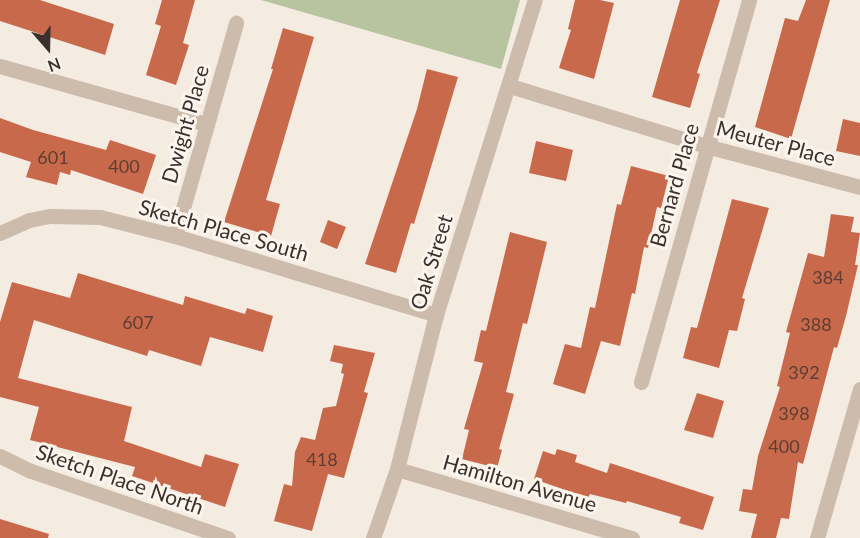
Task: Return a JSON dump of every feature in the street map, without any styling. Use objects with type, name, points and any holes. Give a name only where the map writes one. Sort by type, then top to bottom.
[{"type":"street","name":"Oak Street","points":[[373,538],[397,469],[436,315],[510,86],[535,0]]},
{"type":"street","name":"Bernard Place","points":[[641,382],[749,0]]},
{"type":"street","name":"Dwight Place","points":[[175,236],[236,23]]},
{"type":"street","points":[[0,66],[207,124]]},
{"type":"street","name":"Meuter Place","points":[[510,86],[706,146],[860,187]]},
{"type":"street","name":"Sketch Place South","points":[[0,233],[29,220],[72,215],[100,217],[175,236],[436,315]]},
{"type":"street","points":[[817,538],[860,388]]},
{"type":"street","name":"Sketch Place North","points":[[0,456],[31,471],[228,538]]},
{"type":"street","name":"Hamilton Avenue","points":[[397,469],[632,538]]},
{"type":"green space","points":[[261,0],[520,0],[501,69]]},
{"type":"building","points":[[0,0],[40,0],[114,24],[105,55],[0,21]]},
{"type":"building","points":[[162,0],[195,0],[183,43],[189,45],[176,85],[146,75],[161,26],[155,24]]},
{"type":"building","points":[[575,0],[600,0],[614,3],[594,79],[559,68],[571,30],[568,29]]},
{"type":"building","points":[[680,0],[720,0],[697,73],[700,74],[690,108],[652,97]]},
{"type":"building","points":[[806,0],[830,0],[791,139],[755,127],[785,18],[798,21]]},
{"type":"building","points":[[283,28],[314,37],[266,200],[280,204],[271,236],[224,222],[273,69],[271,69]]},
{"type":"building","points":[[427,69],[458,77],[414,224],[411,223],[396,273],[365,264],[417,109]]},
{"type":"building","points":[[0,118],[33,130],[106,150],[110,140],[156,155],[143,194],[71,170],[70,175],[60,172],[57,185],[26,177],[31,162],[0,152]]},
{"type":"building","points":[[843,119],[860,123],[860,156],[836,151]]},
{"type":"building","points":[[536,141],[573,150],[566,181],[529,173]]},
{"type":"building","points":[[631,166],[669,176],[661,208],[657,207],[648,248],[644,247],[635,294],[632,293],[620,346],[601,341],[585,394],[553,384],[565,344],[581,348],[590,307],[595,308],[617,204],[621,205]]},
{"type":"building","points":[[732,199],[769,208],[742,298],[745,299],[737,331],[729,330],[719,368],[683,358],[691,327],[697,328]]},
{"type":"building","points":[[831,214],[854,217],[851,232],[860,233],[855,265],[858,265],[846,316],[837,348],[834,347],[803,464],[798,462],[789,519],[781,518],[776,538],[751,538],[757,514],[739,511],[743,489],[752,490],[758,456],[780,387],[777,386],[790,333],[786,332],[808,253],[824,257]]},
{"type":"building","points":[[328,220],[346,227],[337,249],[320,242]]},
{"type":"building","points":[[510,232],[547,242],[527,324],[523,323],[506,392],[514,394],[499,449],[502,450],[497,468],[462,459],[469,430],[464,429],[483,363],[474,361],[481,330],[486,331]]},
{"type":"building","points":[[78,273],[183,305],[185,296],[245,314],[247,308],[273,316],[263,352],[210,337],[201,366],[149,350],[147,356],[34,320],[18,378],[132,407],[124,441],[201,467],[205,454],[239,464],[225,507],[132,476],[135,467],[30,440],[39,407],[0,397],[0,322],[12,282],[70,298]]},
{"type":"building","points":[[334,345],[375,353],[364,392],[368,393],[344,478],[328,474],[312,531],[274,521],[284,484],[292,486],[295,452],[301,437],[315,440],[323,408],[336,406],[344,374],[341,373],[343,364],[330,361]]},
{"type":"building","points":[[697,393],[724,401],[713,438],[684,430]]},
{"type":"building","points":[[557,449],[577,455],[575,462],[607,473],[610,463],[714,497],[703,530],[679,523],[681,517],[627,501],[626,503],[590,494],[588,498],[534,479],[543,451],[555,455]]},
{"type":"building","points":[[0,519],[49,534],[48,538],[0,538]]}]
